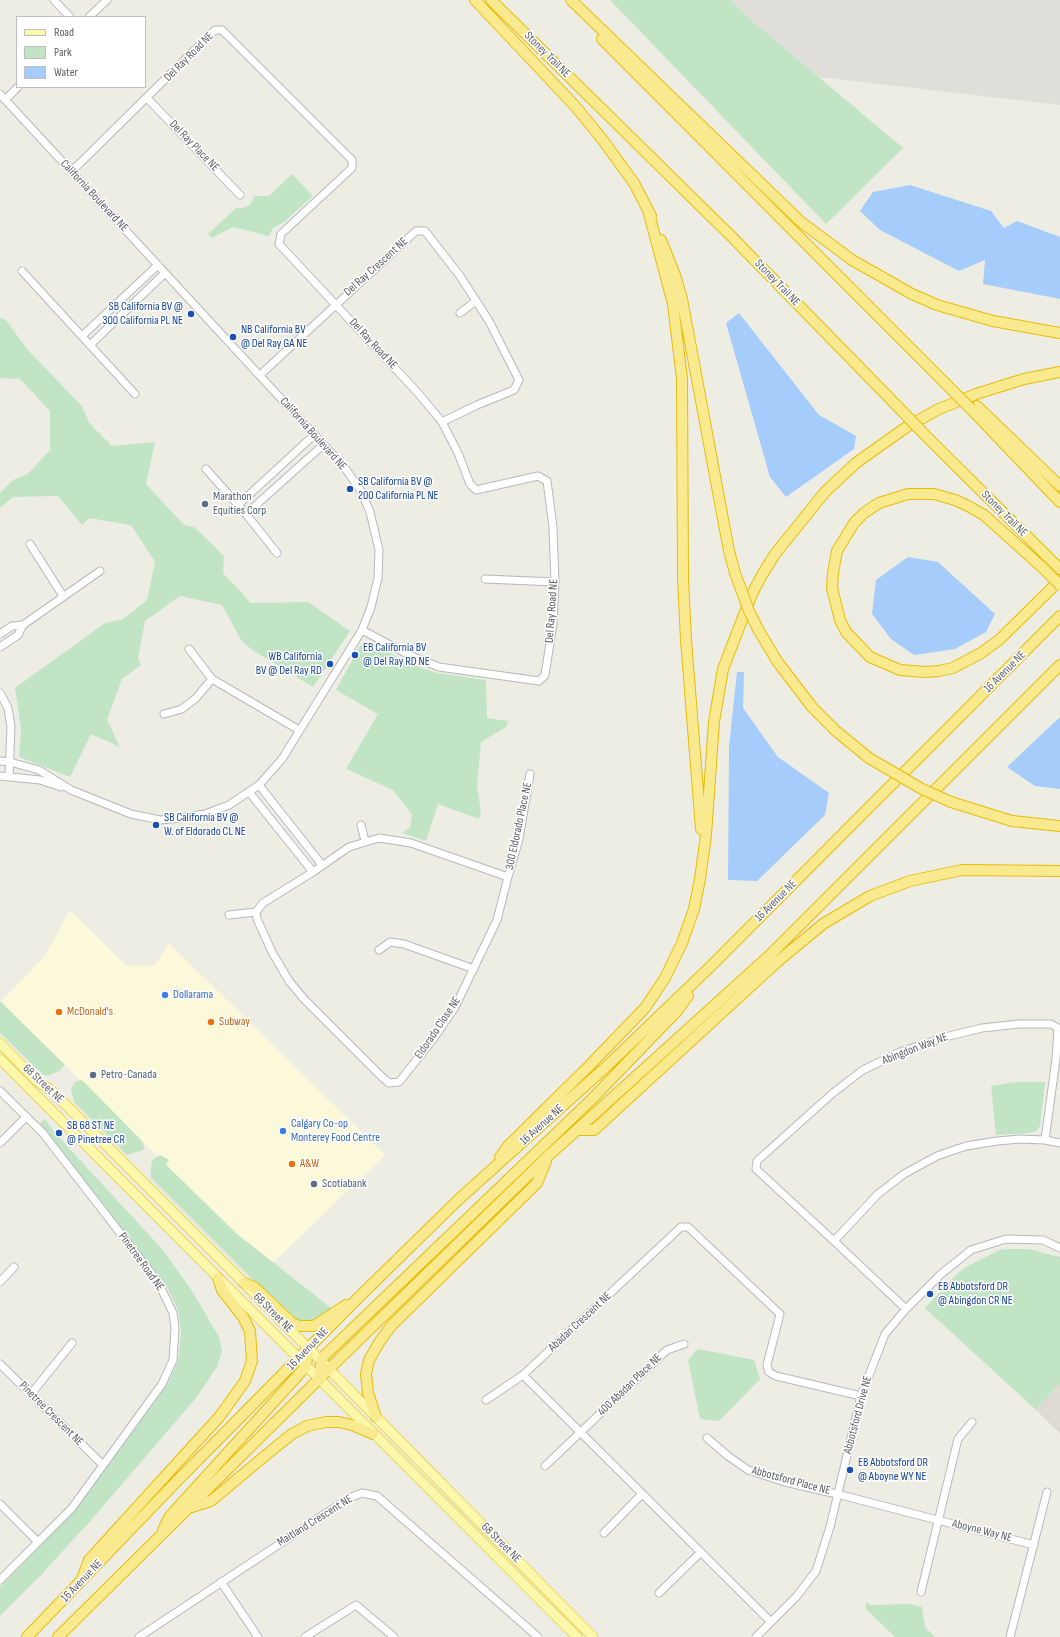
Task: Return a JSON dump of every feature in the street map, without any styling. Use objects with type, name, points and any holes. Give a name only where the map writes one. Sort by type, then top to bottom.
[{"type":"highway","points":[[475,0],[575,106],[602,139],[634,183],[648,210],[668,256],[682,299],[729,551],[735,573],[740,590],[759,631],[777,662],[812,707],[836,731],[869,758],[922,789],[951,802],[1012,821],[1060,826]]},
{"type":"highway","name":"Stoney Trail NE","points":[[491,0],[732,237],[926,436],[1060,569]]},
{"type":"highway","points":[[563,0],[931,369],[952,385],[1060,486]]},
{"type":"highway","points":[[571,0],[801,222],[852,260],[912,294],[938,305],[993,322],[1060,333]]},
{"type":"highway","points":[[648,210],[673,304],[682,379],[683,578],[693,739],[701,834],[700,879]]},
{"type":"highway","points":[[488,1174],[508,1146],[605,1050],[645,1008],[665,978],[682,943],[694,909],[700,879],[706,834],[714,722],[723,669],[752,594],[775,554],[825,492],[856,463],[908,426],[939,409],[982,392],[1024,379],[1060,372]]},
{"type":"highway","points":[[974,407],[1060,502]]},
{"type":"highway","points":[[1060,580],[999,640],[981,653],[952,668],[926,672],[900,670],[870,657],[846,632],[840,620],[832,588],[833,573],[838,551],[854,523],[879,503],[908,494],[934,494],[968,506],[984,515],[1043,568],[1060,585]]},
{"type":"highway","name":"16 Avenue NE","points":[[308,1349],[358,1298],[488,1174],[608,1065],[710,967],[1060,616]]},
{"type":"highway","name":"16 Avenue NE","points":[[58,1637],[548,1156],[770,955],[1060,665]]},
{"type":"highway","points":[[576,1130],[594,1130],[777,962],[823,924],[870,896],[910,881],[962,870],[1060,871]]},
{"type":"highway","points":[[320,1380],[321,1361],[331,1350],[592,1099],[677,1011],[710,967]]},
{"type":"highway","points":[[376,1417],[368,1393],[366,1374],[369,1360],[380,1341],[392,1325],[537,1183],[548,1156]]},
{"type":"highway","points":[[81,1582],[89,1560],[220,1416],[248,1376],[252,1361],[250,1330],[243,1317],[222,1290],[218,1278]]},
{"type":"highway","points":[[244,1283],[254,1287],[292,1323],[309,1328],[318,1324],[358,1298]]},
{"type":"highway","points":[[157,1541],[170,1516],[250,1430],[302,1362],[308,1349]]},
{"type":"highway","name":"16 Avenue NE","points":[[27,1637],[176,1482],[302,1362]]},
{"type":"highway","points":[[190,1507],[211,1501],[292,1434],[307,1426],[326,1422],[339,1422],[352,1425],[373,1434]]},
{"type":"main road","name":"68 Street NE","points":[[0,1043],[36,1080],[52,1091],[308,1349],[330,1369],[593,1637]]},
{"type":"main road","name":"68 Street NE","points":[[0,1059],[577,1637]]},
{"type":"street","points":[[54,0],[69,16]]},
{"type":"street","points":[[90,16],[107,0]]},
{"type":"street","name":"Del Ray Road NE","points":[[71,172],[216,30],[222,30],[352,160],[352,168],[281,234],[279,244],[418,393],[442,422],[458,453],[470,484],[476,490],[538,476],[547,481],[553,527],[555,582],[553,624],[547,668],[545,676],[539,681],[439,667],[409,655],[362,630]]},
{"type":"street","points":[[3,97],[16,88]]},
{"type":"street","name":"California Boulevard NE","points":[[0,776],[40,780],[71,790],[131,814],[160,820],[205,814],[229,805],[259,784],[282,759],[362,630],[372,607],[378,578],[379,550],[375,528],[361,491],[345,468],[3,97]]},
{"type":"street","name":"Del Ray Place NE","points":[[147,98],[240,195]]},
{"type":"street","name":"Del Ray Crescent NE","points":[[335,304],[416,231],[425,231],[460,276],[489,321],[519,380],[514,390],[477,405],[442,422]]},
{"type":"street","points":[[82,336],[158,265]]},
{"type":"street","points":[[22,271],[135,394]]},
{"type":"street","points":[[90,345],[165,273]]},
{"type":"street","points":[[460,313],[476,301]]},
{"type":"street","points":[[260,375],[335,304]]},
{"type":"street","points":[[238,506],[314,435]]},
{"type":"street","points":[[246,514],[323,445]]},
{"type":"street","points":[[206,469],[246,514],[277,553]]},
{"type":"street","points":[[30,544],[63,596]]},
{"type":"street","points":[[0,647],[18,635],[23,625],[100,571]]},
{"type":"street","points":[[485,579],[555,582]]},
{"type":"street","points":[[0,634],[12,626],[23,625]]},
{"type":"street","points":[[189,649],[212,679],[299,730]]},
{"type":"street","points":[[164,714],[187,705],[196,698],[212,679]]},
{"type":"street","points":[[0,693],[8,708],[11,727],[9,776]]},
{"type":"street","name":"California Boulevard NE","points":[[0,761],[10,762],[39,770],[71,790]]},
{"type":"street","name":"300 Eldorado Place NE","points":[[508,877],[519,838],[530,774]]},
{"type":"street","points":[[259,784],[322,865]]},
{"type":"street","points":[[249,792],[313,872]]},
{"type":"street","points":[[361,826],[364,841]]},
{"type":"street","points":[[229,915],[256,912],[263,903],[313,872],[349,847],[364,841],[379,838],[411,843],[508,877]]},
{"type":"street","name":"Eldorado Close NE","points":[[256,912],[260,928],[272,952],[294,987],[304,999],[389,1083],[394,1084],[403,1079],[455,1007],[496,920],[508,877]]},
{"type":"street","points":[[379,950],[390,942],[404,944],[474,969]]},
{"type":"street","name":"Abingdon Way NE","points":[[834,1241],[756,1169],[757,1161],[833,1093],[864,1070],[900,1052],[949,1036],[982,1028],[1019,1024],[1051,1024],[1058,1028],[1058,1060],[1045,1140]]},
{"type":"street","name":"Pinetree Road NE","points":[[0,1091],[42,1132],[158,1282],[173,1313],[175,1344],[172,1360],[162,1384],[102,1464],[72,1508],[0,1580]]},
{"type":"street","points":[[0,1142],[26,1117]]},
{"type":"street","points":[[906,1309],[834,1241],[878,1194],[904,1174],[937,1156],[966,1146],[997,1141],[1020,1139],[1045,1140],[1060,1143]]},
{"type":"street","name":"Abadan Crescent NE","points":[[523,1375],[681,1227],[688,1227],[780,1314],[767,1365],[769,1372],[776,1376],[861,1396]]},
{"type":"street","name":"Abbotsford Drive NE","points":[[756,1637],[796,1597],[816,1571],[830,1527],[861,1396],[885,1334],[906,1309],[940,1274],[971,1250],[1006,1239],[1043,1240],[1060,1248]]},
{"type":"street","points":[[0,1282],[14,1267]]},
{"type":"street","points":[[31,1394],[72,1343]]},
{"type":"street","name":"400 Abadan Place NE","points":[[545,1466],[667,1350],[684,1344]]},
{"type":"street","name":"Pinetree Crescent NE","points":[[0,1364],[102,1464]]},
{"type":"street","points":[[486,1400],[523,1375],[771,1622]]},
{"type":"street","points":[[921,1592],[958,1439],[972,1422]]},
{"type":"street","name":"Abbotsford Place NE","points":[[707,1438],[748,1470],[786,1482],[837,1494]]},
{"type":"street","points":[[1010,1637],[1047,1492]]},
{"type":"street","name":"Maitland Crescent NE","points":[[139,1637],[349,1498],[362,1493],[376,1496],[538,1637]]},
{"type":"street","points":[[604,1533],[642,1494]]},
{"type":"street","name":"Aboyne Way NE","points":[[837,1494],[1034,1544]]},
{"type":"street","points":[[0,1504],[38,1542]]},
{"type":"street","points":[[659,1593],[700,1552]]},
{"type":"street","points":[[221,1582],[258,1637]]},
{"type":"street","points":[[305,1637],[356,1605],[394,1637]]},
{"type":"shaded area","points":[[730,0],[1060,0],[1060,105],[819,77],[751,20]]},
{"type":"shaded area","points":[[70,910],[126,965],[154,966],[169,943],[385,1155],[273,1263],[237,1234],[0,1002],[44,957]]},
{"type":"shaded area","points":[[1060,1383],[1060,1434],[1036,1410]]},
{"type":"green space","points":[[610,0],[730,0],[751,20],[903,148],[826,224]]},
{"type":"green space","points":[[292,174],[313,196],[284,222],[273,228],[269,236],[233,227],[212,238],[208,234],[236,208],[243,208],[250,205],[255,196],[269,196]]},
{"type":"green space","points":[[0,318],[6,320],[27,349],[82,406],[89,423],[112,446],[155,442],[146,484],[184,525],[194,527],[224,556],[223,573],[251,603],[308,602],[350,631],[313,687],[251,649],[241,640],[222,605],[180,596],[145,621],[138,659],[141,665],[122,679],[107,720],[120,747],[91,734],[70,777],[19,757],[21,729],[15,688],[105,623],[123,619],[147,600],[155,562],[131,525],[89,518],[82,525],[58,496],[13,497],[0,508],[0,493],[13,480],[28,474],[50,450],[50,411],[20,379],[0,378]]},
{"type":"green space","points":[[374,642],[407,663],[437,673],[486,680],[487,718],[508,721],[506,727],[481,742],[477,786],[481,812],[479,819],[438,804],[426,841],[402,833],[410,828],[412,815],[393,790],[346,769],[378,714],[336,690],[360,646],[364,643]]},
{"type":"green space","points":[[0,1001],[65,1065],[59,1071],[47,1076],[43,1075],[0,1033]]},
{"type":"green space","points":[[82,1080],[142,1141],[144,1146],[143,1150],[127,1155],[74,1102],[71,1089],[75,1082]]},
{"type":"green space","points":[[1014,1082],[1045,1082],[1040,1126],[1036,1131],[1030,1133],[996,1135],[991,1086]]},
{"type":"green space","points":[[45,1119],[56,1134],[163,1250],[192,1291],[219,1337],[222,1352],[217,1367],[196,1398],[92,1519],[42,1574],[0,1616],[0,1587],[74,1512],[167,1385],[178,1361],[181,1332],[178,1310],[168,1289],[40,1123]]},
{"type":"green space","points":[[160,1155],[169,1160],[166,1165],[237,1234],[331,1308],[318,1320],[309,1322],[295,1320],[285,1312],[151,1178],[151,1165],[153,1163],[151,1161]]},
{"type":"green space","points":[[1028,1249],[1060,1257],[1060,1383],[1036,1410],[925,1308],[956,1275],[966,1267],[999,1250]]},
{"type":"green space","points":[[698,1349],[754,1360],[760,1379],[719,1421],[700,1419],[688,1360]]},
{"type":"green space","points":[[867,1602],[870,1605],[909,1604],[922,1607],[925,1627],[935,1637],[895,1637],[865,1608]]},
{"type":"water","points":[[910,185],[991,211],[1004,228],[1017,221],[1060,237],[1060,299],[983,284],[985,260],[959,271],[880,230],[860,211],[873,192]]},
{"type":"water","points":[[739,313],[819,415],[856,436],[854,449],[786,497],[770,477],[726,323]]},
{"type":"water","points":[[908,557],[938,562],[995,614],[986,632],[955,649],[914,655],[891,639],[872,614],[876,580]]},
{"type":"water","points":[[737,672],[744,672],[743,708],[778,757],[829,793],[825,815],[757,881],[728,880],[729,746]]},
{"type":"water","points":[[1060,717],[1060,789],[1035,786],[1007,767]]},
{"type":"place","name":"SB California BV @ 300 California PL NE","points":[[191,314]]},
{"type":"place","name":"NB California BV @ Del Ray GA NE","points":[[233,337]]},
{"type":"place","name":"SB California BV @ 200 California PL NE","points":[[350,489]]},
{"type":"place","name":"Marathon Equities Corp","points":[[205,504]]},
{"type":"place","name":"EB California BV @ Del Ray RD NE","points":[[355,655]]},
{"type":"place","name":"WB California BV @ Del Ray RD","points":[[330,664]]},
{"type":"place","name":"SB California BV @ W. of Eldorado CL NE","points":[[156,825]]},
{"type":"place","name":"Dollarama","points":[[165,995]]},
{"type":"place","name":"McDonald's","points":[[59,1012]]},
{"type":"place","name":"Subway","points":[[211,1022]]},
{"type":"place","name":"Petro-Canada","points":[[93,1075]]},
{"type":"place","name":"Calgary Co-op Monterey Food Centre","points":[[283,1131]]},
{"type":"place","name":"SB 68 ST NE @ Pinetree CR","points":[[59,1133]]},
{"type":"place","name":"A&W","points":[[292,1164]]},
{"type":"place","name":"Scotiabank","points":[[314,1184]]},
{"type":"place","name":"EB Abbotsford DR @ Abingdon CR NE","points":[[930,1294]]},
{"type":"place","name":"EB Abbotsford DR @ Aboyne WY NE","points":[[850,1470]]}]
